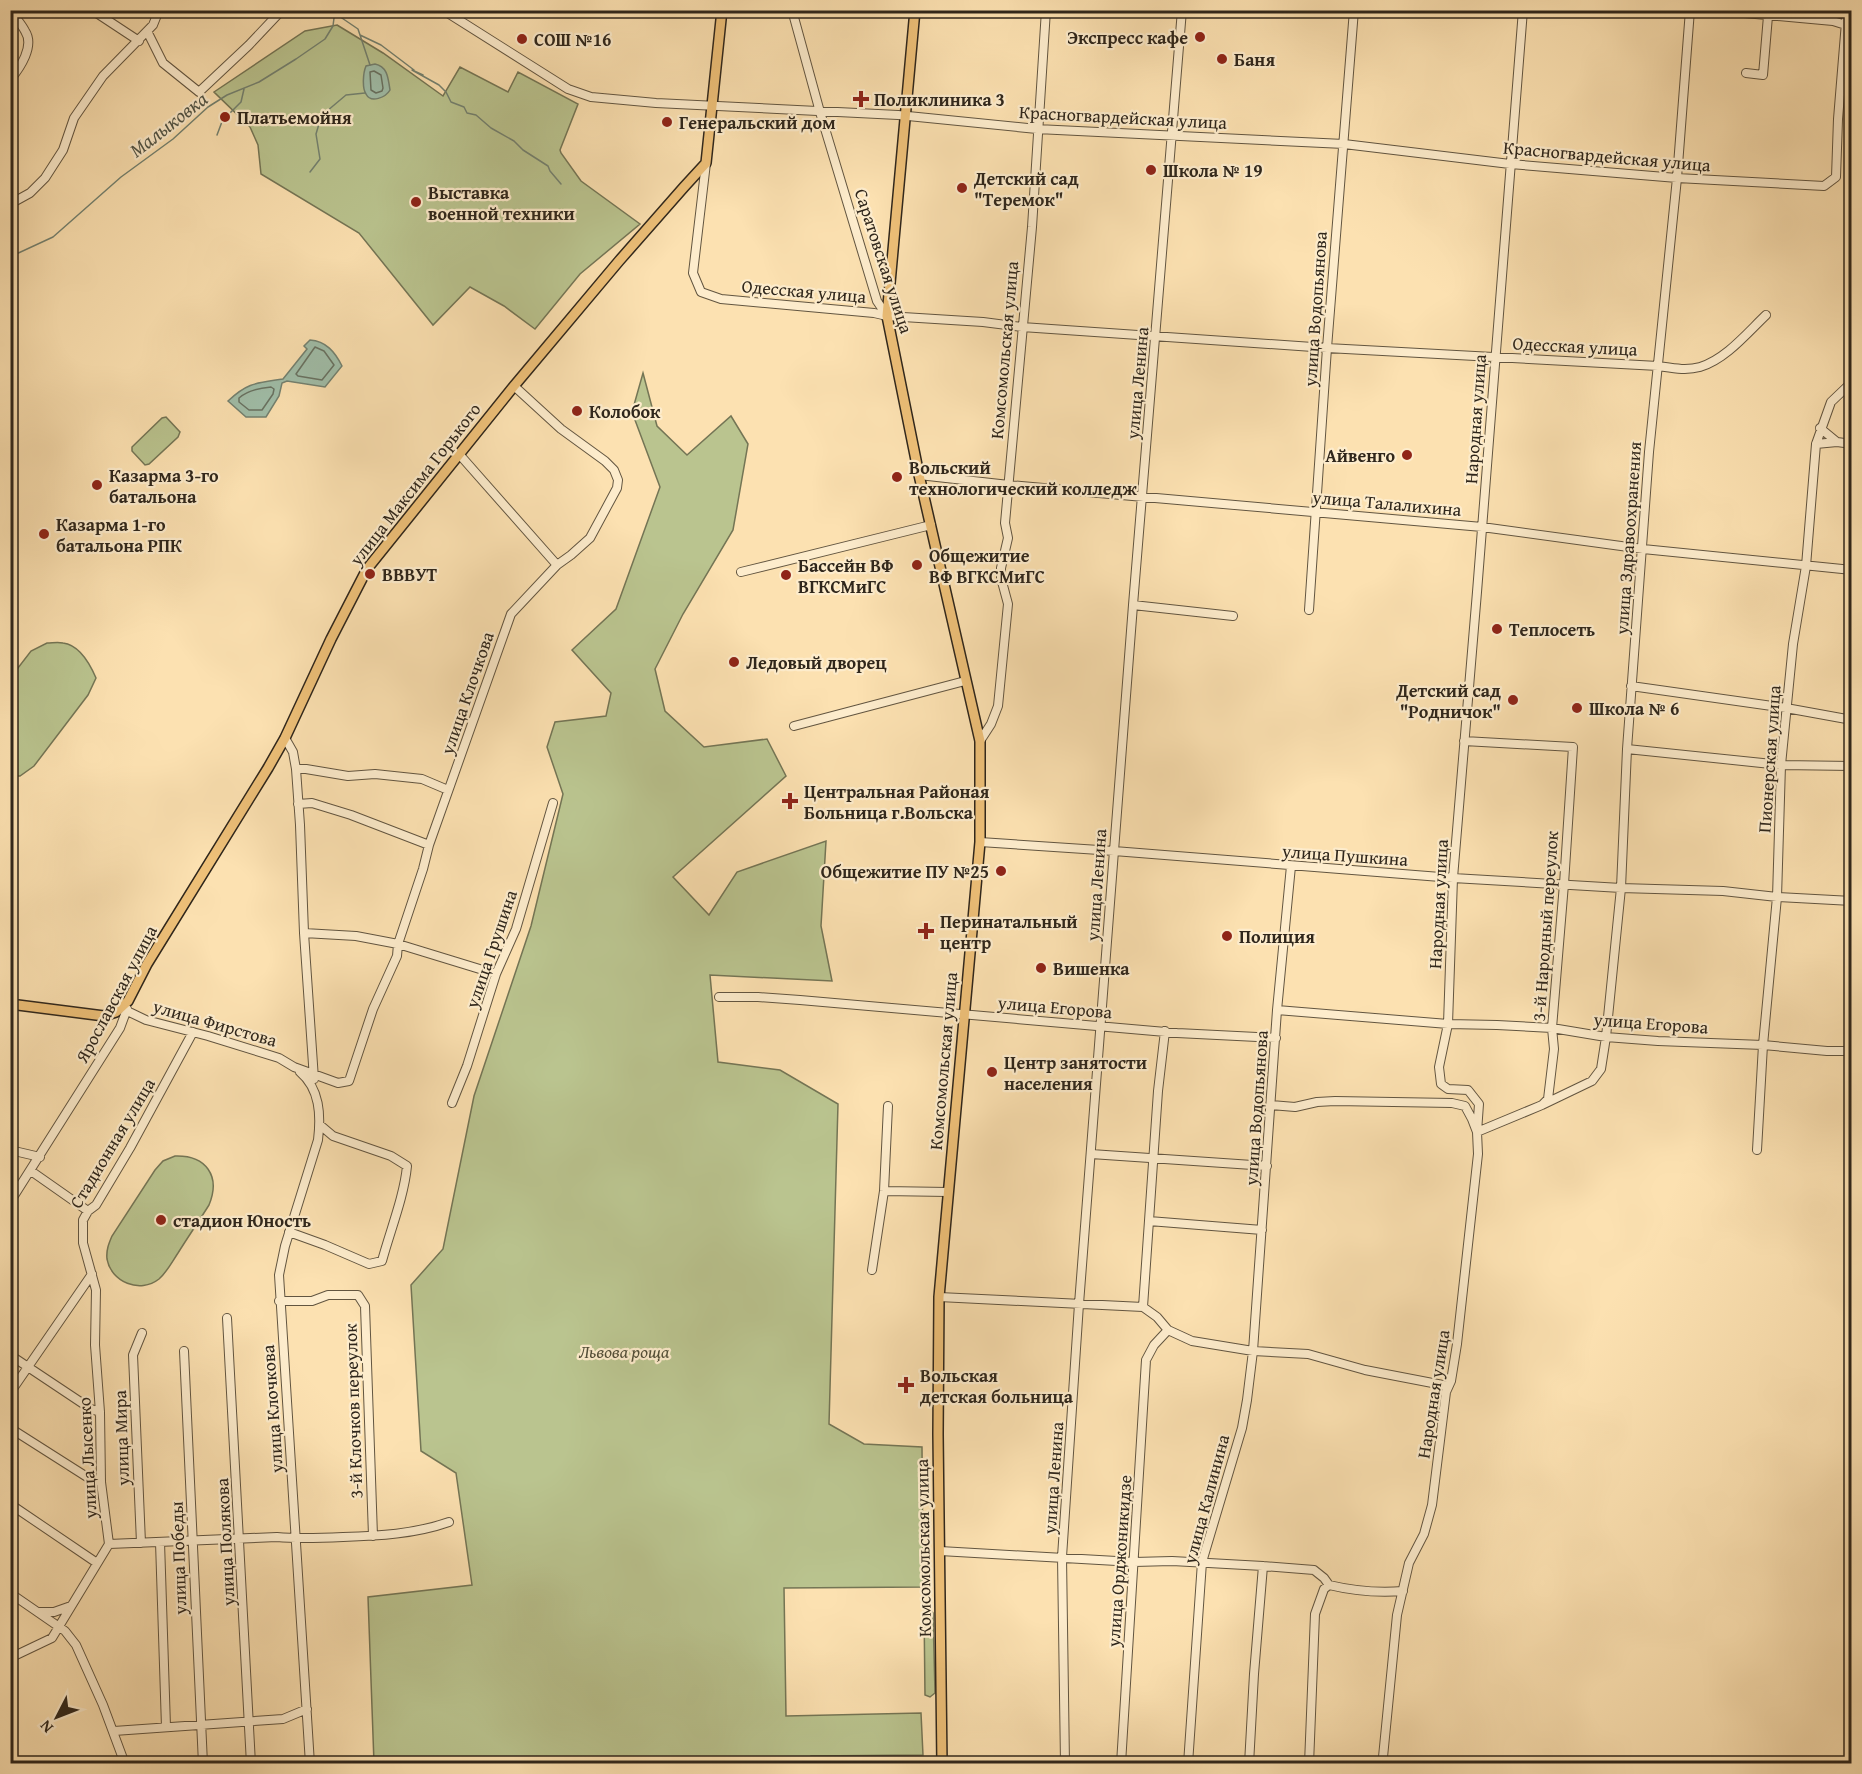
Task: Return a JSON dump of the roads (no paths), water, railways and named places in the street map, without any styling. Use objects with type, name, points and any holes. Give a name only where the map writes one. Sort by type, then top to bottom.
[{"type":"main road","points":[[706,163],[722,10]]},
{"type":"main road","points":[[887,316],[915,10]]},
{"type":"main road","name":"улица Максима Горького","points":[[285,738],[330,639],[366,569],[626,252],[706,163]]},
{"type":"main road","name":"Саратовская улица","points":[[887,316],[919,475],[980,741]]},
{"type":"main road","name":"Ярославская улица","points":[[125,1007],[148,962],[285,738]]},
{"type":"main road","name":"Комсомольская улица","points":[[942,1764],[939,1297],[980,842],[980,741]]},
{"type":"main road","points":[[10,1004],[104,1016],[125,1007]]},
{"type":"street","points":[[10,80],[21,67],[28,45],[27,33],[11,10]]},
{"type":"street","points":[[92,10],[139,41]]},
{"type":"street","points":[[10,204],[30,193],[45,178],[63,150],[74,118],[103,76],[153,25],[159,10]]},
{"type":"street","points":[[147,32],[163,63],[199,92],[282,10]]},
{"type":"street","name":"Красногвардейская улица","points":[[443,10],[568,89],[591,97],[711,107],[906,116],[1037,129],[1344,144],[1510,164],[1677,178],[1824,186],[1836,177],[1838,120],[1848,26]]},
{"type":"street","name":"Саратовская улица","points":[[792,10],[877,301],[887,316]]},
{"type":"street","name":"Комсомольская улица","points":[[980,741],[998,706],[1008,604],[1001,578],[1001,568],[1008,538],[1005,523],[1032,227],[1046,10]]},
{"type":"street","name":"улица Ленина","points":[[1065,1764],[1062,1557],[1079,1304],[1141,496],[1182,10]]},
{"type":"street","name":"улица Водопьянова","points":[[1309,610],[1354,10]]},
{"type":"street","name":"Народная улица","points":[[1385,1764],[1383,1757],[1397,1615],[1409,1563],[1424,1534],[1432,1505],[1446,1392],[1451,1381],[1457,1344],[1478,1154],[1479,1104],[1468,1090],[1448,1089],[1441,1084],[1438,1067],[1448,1024],[1453,878],[1523,10]]},
{"type":"street","name":"улица Здравоохранения","points":[[1542,1105],[1593,1081],[1601,1069],[1606,1037],[1621,888],[1631,686],[1649,452],[1677,178],[1690,10]]},
{"type":"street","points":[[1711,10],[1833,21],[1848,26],[1847,10]]},
{"type":"street","points":[[1746,73],[1763,75],[1767,16]]},
{"type":"street","name":"Одесская улица","points":[[706,163],[693,273],[701,292],[727,299],[887,316],[984,322],[1022,327],[1681,369],[1700,367],[1721,356],[1766,315]]},
{"type":"street","name":"Пионерская улица","points":[[1757,1150],[1763,1045],[1777,897],[1781,765],[1793,644],[1806,566],[1816,444],[1831,402],[1851,382]]},
{"type":"street","name":"улица Клочкова","points":[[349,1081],[373,1009],[397,956],[398,944],[429,845],[511,615],[557,565],[590,538],[617,488],[618,480],[614,470],[605,460],[561,429],[514,386]]},
{"type":"street","points":[[1820,428],[1837,442]]},
{"type":"street","points":[[1816,444],[1837,442],[1851,444]]},
{"type":"street","points":[[459,454],[557,565]]},
{"type":"street","name":"улица Талалихина","points":[[919,475],[1482,527],[1643,549],[1851,570]]},
{"type":"street","points":[[741,572],[931,525]]},
{"type":"street","points":[[1133,605],[1233,616]]},
{"type":"street","points":[[794,726],[965,681]]},
{"type":"street","points":[[1631,686],[1786,708],[1851,720]]},
{"type":"street","points":[[285,738],[293,752],[296,769],[314,1074]]},
{"type":"street","name":"3-й Народный переулок","points":[[1464,741],[1573,747],[1552,1028],[1554,1049],[1552,1077],[1548,1099],[1542,1105]]},
{"type":"street","points":[[1627,749],[1781,765],[1851,766]]},
{"type":"street","points":[[296,769],[348,776],[375,774],[422,778],[448,790]]},
{"type":"street","points":[[298,804],[312,803],[351,815],[429,845]]},
{"type":"street","name":"улица Грушина","points":[[452,1103],[467,1066],[496,974],[516,929],[553,803]]},
{"type":"street","name":"улица Пушкина","points":[[980,842],[1453,878],[1621,888],[1723,891],[1851,902]]},
{"type":"street","name":"улица Водопьянова","points":[[1253,1351],[1277,1010],[1291,866]]},
{"type":"street","points":[[304,933],[356,936],[398,944],[496,974]]},
{"type":"street","name":"улица Егорова","points":[[719,997],[758,997],[1101,1026],[1276,1038]]},
{"type":"street","name":"улица Фирстова","points":[[125,1007],[146,1020],[279,1058],[294,1067],[338,1083],[349,1081]]},
{"type":"street","name":"Ярославская улица","points":[[10,1202],[120,1028],[125,1007]]},
{"type":"street","name":"улица Егорова","points":[[1277,1010],[1448,1024],[1552,1028],[1606,1037],[1658,1041],[1851,1051]]},
{"type":"street","points":[[1143,1307],[1158,1091],[1166,1031]]},
{"type":"street","name":"Стадионная улица","points":[[92,1275],[83,1243],[83,1220],[88,1211],[96,1205],[130,1148],[193,1032]]},
{"type":"street","points":[[294,1067],[306,1077],[314,1089]]},
{"type":"street","name":"улица Клочкова","points":[[310,1764],[279,1275],[318,1140],[319,1106],[314,1089],[314,1074]]},
{"type":"street","points":[[1271,1105],[1295,1107],[1335,1101],[1452,1103],[1465,1106],[1477,1132],[1542,1105]]},
{"type":"street","points":[[872,1270],[884,1191],[888,1106]]},
{"type":"street","points":[[290,1232],[369,1264],[382,1261],[390,1233],[407,1166],[391,1156],[333,1136],[320,1125]]},
{"type":"street","points":[[10,1150],[40,1157]]},
{"type":"street","points":[[1091,1155],[1267,1166]]},
{"type":"street","points":[[31,1171],[88,1211]]},
{"type":"street","points":[[884,1191],[948,1191]]},
{"type":"street","points":[[1149,1221],[1262,1230]]},
{"type":"street","points":[[10,1393],[92,1275]]},
{"type":"street","name":"улица Лысенко","points":[[92,1275],[96,1290],[95,1345],[100,1412],[101,1482],[109,1544]]},
{"type":"street","name":"3-й Клочков переулок","points":[[279,1301],[312,1302],[328,1295],[358,1295],[365,1306],[373,1536]]},
{"type":"street","points":[[939,1297],[1143,1307],[1157,1317],[1167,1330],[1192,1341],[1253,1351],[1308,1354],[1365,1370],[1448,1386]]},
{"type":"street","name":"улица Полякова","points":[[227,1318],[251,1764]]},
{"type":"street","name":"улица Орджоникидзе","points":[[1121,1764],[1146,1360],[1154,1345],[1167,1330]]},
{"type":"street","name":"улица Мира","points":[[141,1543],[133,1355],[142,1333]]},
{"type":"street","name":"улица Победы","points":[[184,1351],[203,1764]]},
{"type":"street","name":"улица Калинина","points":[[1188,1764],[1202,1562],[1242,1428],[1248,1400],[1253,1351]]},
{"type":"street","points":[[10,1355],[91,1409],[100,1412]]},
{"type":"street","points":[[10,1428],[87,1477],[101,1482]]},
{"type":"street","points":[[10,1504],[97,1563]]},
{"type":"street","points":[[10,1658],[52,1638],[109,1544],[277,1537],[296,1539],[373,1536],[429,1529],[449,1522]]},
{"type":"street","points":[[160,1542],[166,1727]]},
{"type":"street","points":[[940,1551],[1134,1562],[1202,1562],[1314,1570],[1329,1585],[1353,1591],[1382,1593],[1403,1591]]},
{"type":"street","points":[[1249,1764],[1263,1566]]},
{"type":"street","points":[[1309,1764],[1315,1614],[1324,1589],[1329,1585]]},
{"type":"street","points":[[10,1593],[59,1627],[76,1645],[114,1731],[125,1764]]},
{"type":"street","points":[[38,1612],[54,1612],[71,1606]]},
{"type":"street","points":[[114,1731],[283,1719],[307,1709]]},
{"type":"water","points":[[375,64],[385,70],[390,90],[382,97],[371,99],[366,94],[363,80],[366,66]]},
{"type":"water","points":[[310,340],[329,348],[342,366],[325,387],[287,381],[282,383],[279,396],[266,417],[246,417],[228,401],[253,384],[283,379],[307,349],[304,346]]},
{"type":"waterway","name":"Малыковка","points":[[10,259],[53,237],[121,177],[173,139],[208,107],[227,95],[259,82],[325,39],[333,26],[335,10]]},
{"type":"waterway","points":[[336,14],[358,29],[370,65]]},
{"type":"waterway","points":[[360,35],[381,45],[414,70]]},
{"type":"waterway","points":[[423,75],[412,70],[439,85],[451,102],[464,107],[467,113],[476,115],[491,128],[514,141],[523,150],[548,166],[561,184]]},
{"type":"waterway","points":[[228,115],[241,102],[244,89]]},
{"type":"waterway","points":[[310,172],[320,159],[316,134],[327,111],[346,95],[365,93]]},
{"type":"waterway","points":[[217,135],[223,119]]},
{"type":"place","name":"Экспресс кафе","points":[[1200,37]]},
{"type":"place","name":"СОШ №16","points":[[522,39]]},
{"type":"place","name":"Баня","points":[[1222,59]]},
{"type":"place","name":"Поликлиника 3","points":[[861,99]]},
{"type":"place","name":"Платьемойня","points":[[225,117]]},
{"type":"place","name":"Генеральский дом","points":[[667,122]]},
{"type":"place","name":"Школа № 19","points":[[1151,170]]},
{"type":"place","name":"Детский сад \"Теремок\"","points":[[962,188]]},
{"type":"place","name":"Выставка военной техники","points":[[416,202]]},
{"type":"place","name":"Колобок","points":[[577,411]]},
{"type":"place","name":"Айвенго","points":[[1407,455]]},
{"type":"place","name":"Вольский технологический колледж","points":[[897,477]]},
{"type":"place","name":"Казарма 3-го батальона","points":[[97,485]]},
{"type":"place","name":"Казарма 1-го батальона РПК","points":[[44,534]]},
{"type":"place","name":"Общежитие ВФ ВГКСМиГС","points":[[917,565]]},
{"type":"place","name":"ВВВУТ","points":[[370,574]]},
{"type":"place","name":"Бассейн ВФ ВГКСМиГС","points":[[786,575]]},
{"type":"place","name":"Теплосеть","points":[[1497,629]]},
{"type":"place","name":"Ледовый дворец","points":[[734,662]]},
{"type":"place","name":"Детский сад \"Родничок\"","points":[[1513,700]]},
{"type":"place","name":"Школа № 6","points":[[1577,708]]},
{"type":"place","name":"Центральная Районая Больница г.Вольска","points":[[790,801]]},
{"type":"place","name":"Общежитие ПУ №25","points":[[1001,871]]},
{"type":"place","name":"Перинатальный центр","points":[[926,931]]},
{"type":"place","name":"Полиция","points":[[1227,936]]},
{"type":"place","name":"Вишенка","points":[[1041,968]]},
{"type":"place","name":"Центр занятости населения","points":[[992,1072]]},
{"type":"place","name":"стадион Юность","points":[[161,1220]]},
{"type":"place","name":"Вольская детская больница","points":[[906,1385]]},
{"type":"park label","name":"Львова роща","points":[[624,1351]]}]
